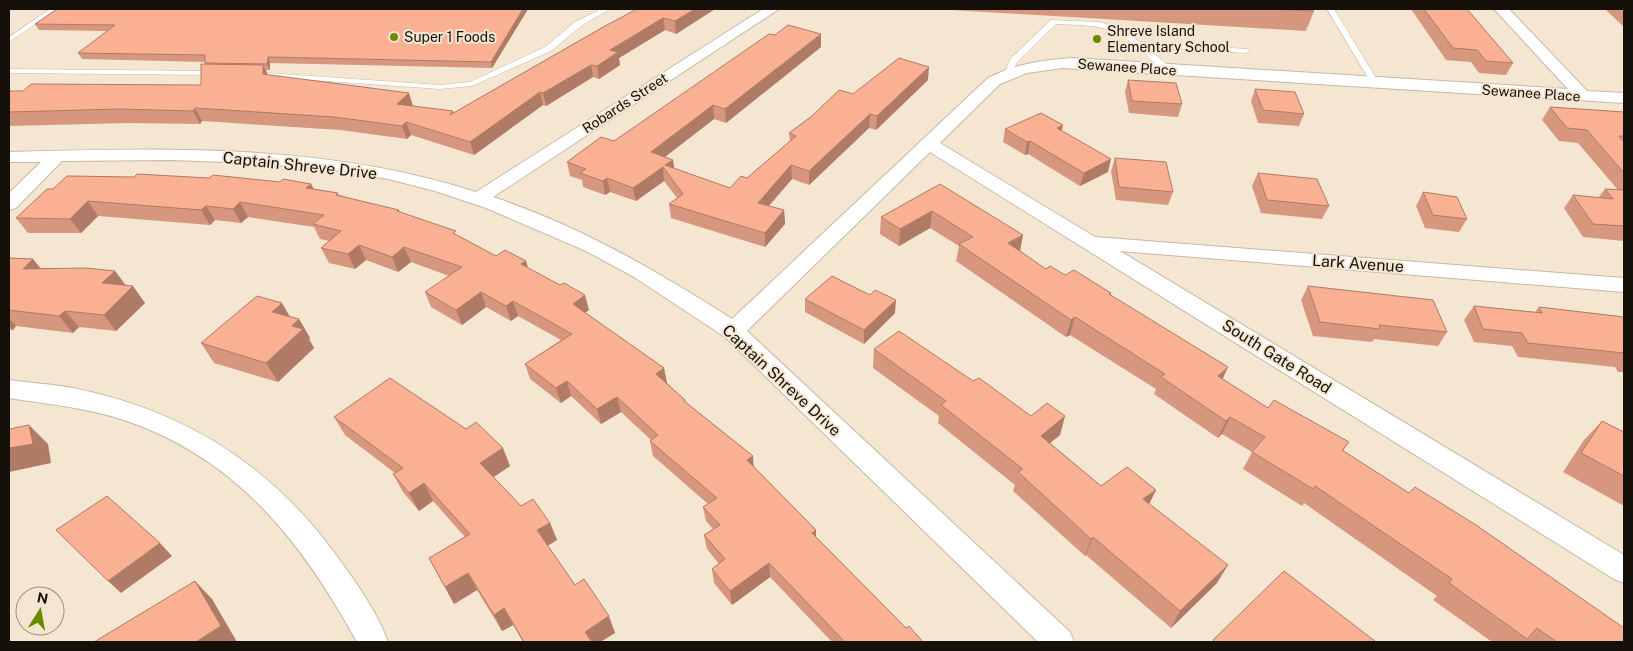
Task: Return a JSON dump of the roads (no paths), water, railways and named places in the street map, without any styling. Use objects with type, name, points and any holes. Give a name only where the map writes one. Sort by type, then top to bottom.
[{"type":"street","name":"Robards Street","points":[[478,199],[772,9]]},
{"type":"street","points":[[1501,9],[1583,96]]},
{"type":"street","name":"Sewanee Place","points":[[733,331],[994,81],[1009,72],[1073,63],[1624,98]]},
{"type":"street","name":"South Gate Road","points":[[929,144],[1624,570]]},
{"type":"street","name":"Captain Shreve Drive","points":[[9,157],[188,154],[263,157],[336,165],[404,177],[478,199],[546,224],[616,257],[686,298],[733,331],[1059,642]]},
{"type":"street","points":[[9,204],[57,156]]},
{"type":"street","name":"Lark Avenue","points":[[1092,243],[1624,285]]},
{"type":"street","points":[[9,389],[78,398],[110,406],[170,427],[222,457],[277,503],[303,531],[347,593],[373,642]]},
{"type":"lane","points":[[9,40],[54,9]]},
{"type":"lane","points":[[584,20],[590,9]]},
{"type":"lane","points":[[246,74],[440,87],[461,86],[482,82],[548,49],[584,20],[606,9]]},
{"type":"lane","points":[[1330,9],[1375,83]]},
{"type":"lane","points":[[1009,72],[1012,61],[1054,22],[1098,24],[1110,27],[1139,44],[1167,70]]},
{"type":"lane","points":[[1139,44],[1246,51]]},
{"type":"lane","points":[[9,71],[221,73]]},
{"type":"place","name":"Super 1 Foods","points":[[394,37]]},
{"type":"place","name":"Shreve Island Elementary School","points":[[1097,39]]}]
